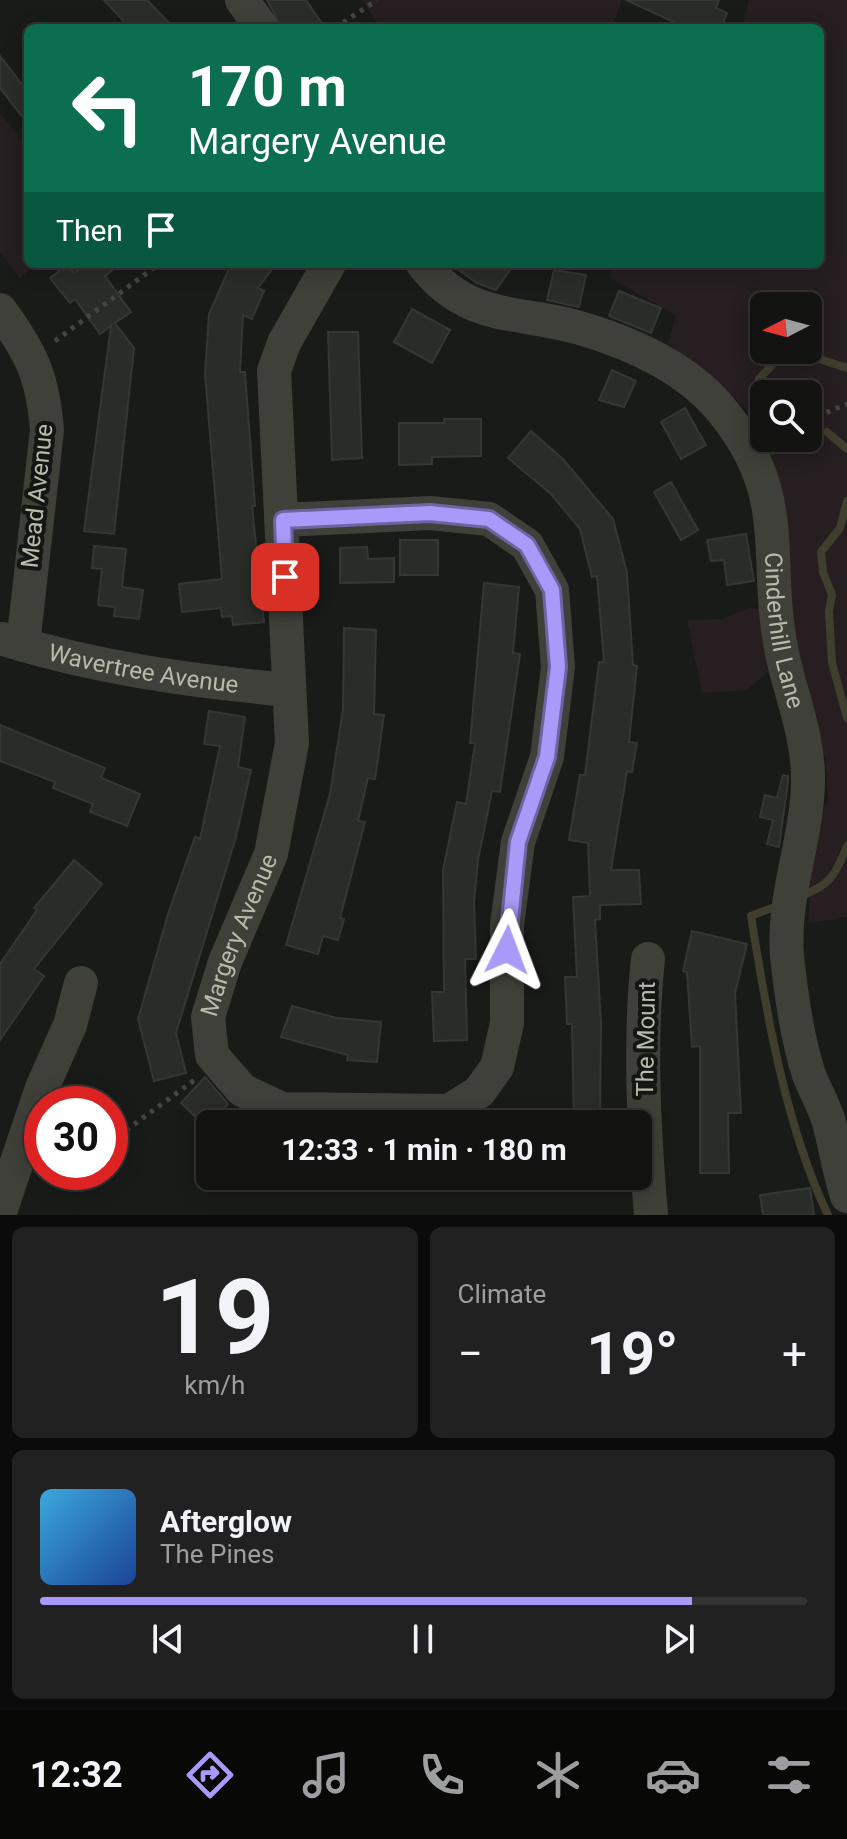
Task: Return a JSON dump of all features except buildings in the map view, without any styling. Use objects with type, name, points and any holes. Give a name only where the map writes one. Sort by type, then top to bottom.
[{"type":"street","points":[[242,0],[259,24]]},
{"type":"street","name":"Margery Avenue","points":[[215,1058],[208,1017],[225,962],[271,854],[286,790],[292,743],[274,371],[284,343],[327,268]]},
{"type":"street","name":"Cinderhill Lane","points":[[427,268],[460,300],[527,320],[578,327],[655,357],[691,378],[721,409],[760,472],[768,492],[774,526],[781,650],[807,745],[808,784],[787,926],[787,954],[809,1073],[827,1119],[847,1196]]},
{"type":"street","name":"Mead Avenue","points":[[0,310],[29,349],[45,406],[47,430],[12,642]]},
{"type":"street","points":[[215,1058],[242,1090],[282,1109],[449,1111],[479,1092],[497,1067],[507,1023],[507,925],[518,842],[547,757],[558,667],[552,590],[527,545],[489,519],[430,513],[283,520]]},
{"type":"street","name":"Wavertree Avenue","points":[[12,642],[121,669],[289,690]]},
{"type":"street","name":"The Mount","points":[[648,959],[644,1021],[645,1127],[651,1215]]},
{"type":"street","points":[[0,1212],[42,1088],[70,1025],[81,983]]},
{"type":"path","points":[[341,24],[377,0]]},
{"type":"path","points":[[29,349],[43,350],[154,268]]},
{"type":"path","points":[[822,414],[847,404]]},
{"type":"path","points":[[128,1129],[190,1086],[215,1058]]},
{"type":"shaded area","points":[[362,0],[622,0],[613,24],[378,24]]},
{"type":"shaded area","points":[[749,0],[847,0],[847,917],[808,923],[813,850],[828,797],[825,757],[808,709],[759,452],[822,452],[822,380],[750,380],[750,418],[747,409],[668,344],[676,315],[610,278],[611,268],[824,268],[824,24],[743,24]]},
{"type":"shaded area","points":[[0,113],[24,143],[24,268],[33,268],[20,278],[0,253]]},
{"type":"shaded area","points":[[749,608],[770,611],[778,664],[747,690],[702,693],[687,620],[722,619]]},
{"type":"waterway","points":[[822,360],[847,368]]},
{"type":"waterway","points":[[760,380],[773,364]]},
{"type":"waterway","points":[[827,432],[847,449]]},
{"type":"waterway","points":[[847,501],[840,528],[821,552],[823,572],[832,595],[829,611],[832,663],[847,718]]},
{"type":"waterway","points":[[798,897],[830,879],[847,846]]},
{"type":"waterway","points":[[782,904],[751,916],[763,991],[789,1107],[800,1145],[828,1215]]},
{"type":"route","points":[[285,577],[283,520],[430,513],[489,519],[527,545],[552,590],[558,667],[547,757],[518,842],[507,925],[507,950]]}]
